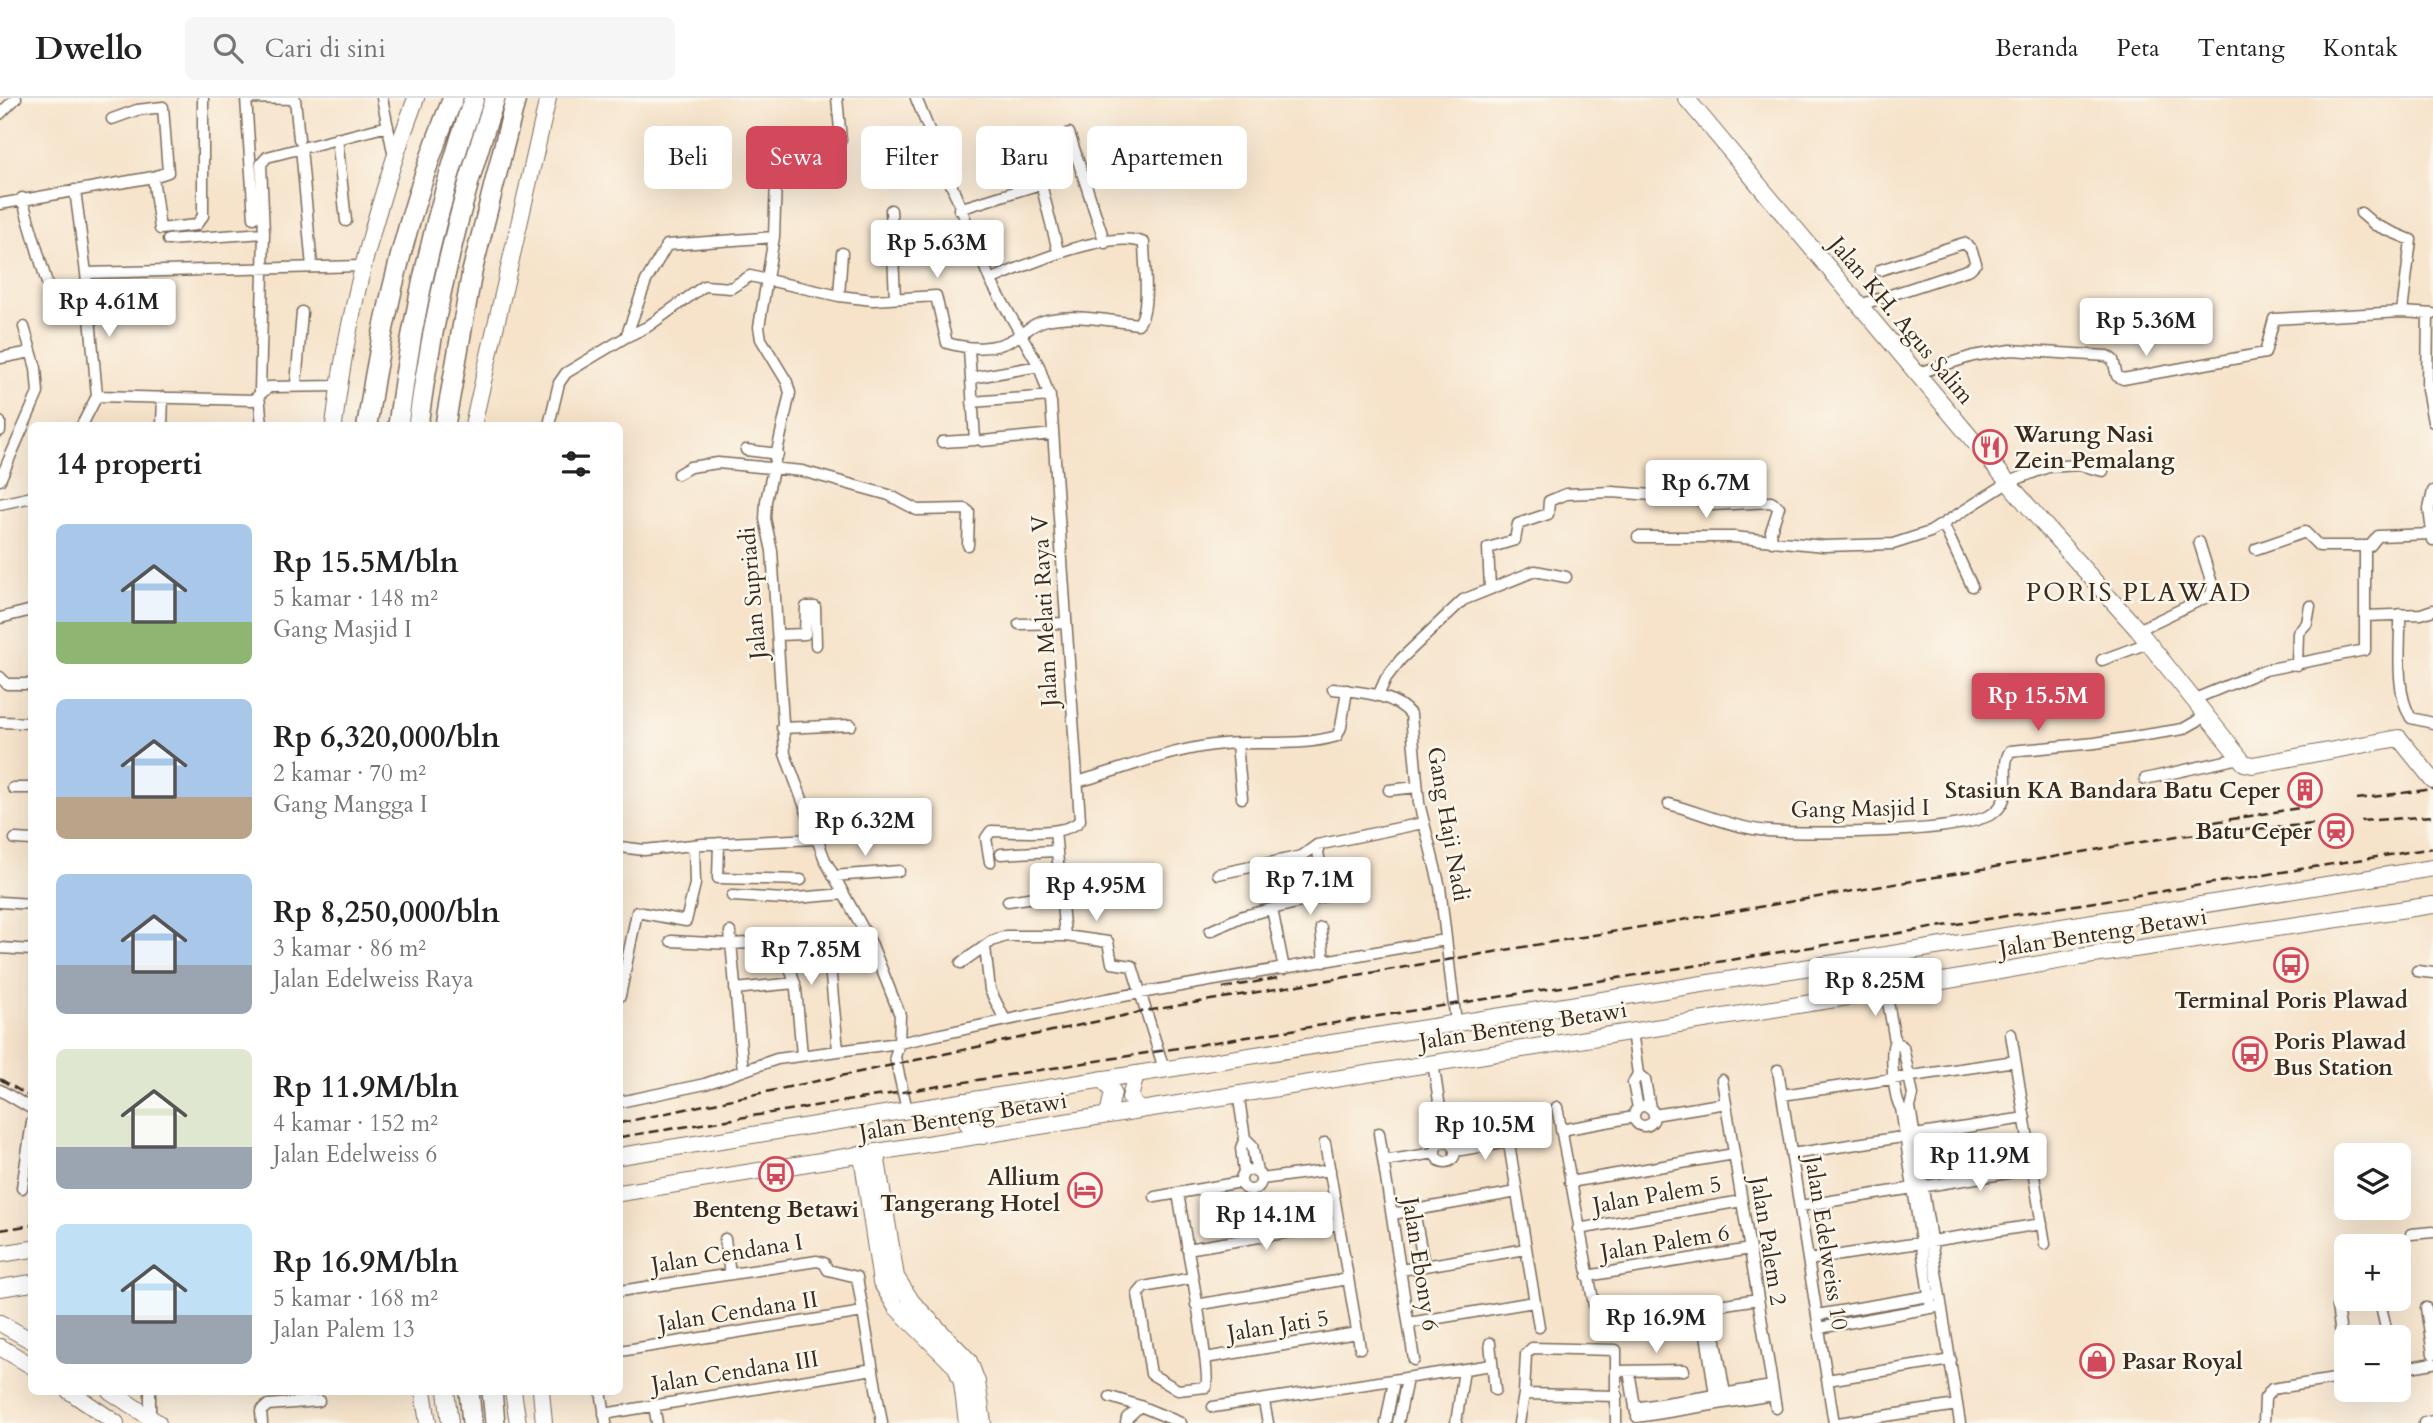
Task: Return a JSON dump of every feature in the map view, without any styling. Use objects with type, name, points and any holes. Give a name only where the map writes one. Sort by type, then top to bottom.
[{"type":"highway","points":[[367,422],[379,339],[396,264],[428,159],[453,98]]},
{"type":"highway","points":[[399,422],[427,261],[451,164],[474,98]]},
{"type":"highway","points":[[419,422],[447,263],[465,192],[495,98]]},
{"type":"highway","points":[[446,422],[472,272],[516,98]]},
{"type":"highway","points":[[468,1395],[472,1423]]},
{"type":"highway","points":[[492,1395],[495,1423]]},
{"type":"main road","points":[[334,422],[362,267],[394,157],[416,98]]},
{"type":"main road","points":[[474,422],[548,98]]},
{"type":"main road","name":"Jalan KH. Agus Salim","points":[[1686,98],[2143,637],[2239,758]]},
{"type":"main road","points":[[2239,758],[2244,763],[2253,765],[2399,738],[2433,780]]},
{"type":"main road","name":"Jalan Benteng Betawi","points":[[623,1156],[2433,868]]},
{"type":"main road","name":"Jalan Benteng Betawi","points":[[623,1193],[1886,991],[2080,957],[2433,905]]},
{"type":"main road","points":[[1136,1074],[1130,1098],[1139,1110]]},
{"type":"main road","points":[[1102,1079],[1113,1092],[1108,1115]]},
{"type":"main road","points":[[964,1101],[967,1123],[983,1136]]},
{"type":"main road","points":[[946,1104],[956,1123],[948,1142]]},
{"type":"main road","points":[[869,1155],[875,1196],[892,1267],[900,1287],[965,1354],[970,1382],[983,1423]]},
{"type":"main road","points":[[0,1254],[28,1250]]},
{"type":"main road","points":[[0,1288],[28,1284]]},
{"type":"main road","points":[[0,1323],[28,1339]]},
{"type":"main road","points":[[0,1347],[28,1364]]},
{"type":"main road","points":[[967,1423],[970,1382]]},
{"type":"main road","points":[[75,1395],[116,1423]]},
{"type":"main road","points":[[116,1395],[154,1420]]},
{"type":"main road","points":[[424,1395],[428,1423]]},
{"type":"main road","points":[[446,1395],[450,1423]]},
{"type":"main road","points":[[514,1395],[517,1423]]},
{"type":"main road","points":[[541,1395],[544,1423]]},
{"type":"street","points":[[0,114],[16,98]]},
{"type":"street","points":[[153,177],[160,229],[200,224],[203,216],[203,98]]},
{"type":"street","points":[[254,218],[246,98],[295,99],[312,267]]},
{"type":"street","points":[[382,98],[394,157]]},
{"type":"street","name":"Jalan Supriadi","points":[[837,98],[841,140],[838,145],[781,167],[779,172],[769,279],[759,333],[787,382],[790,393],[765,519],[772,551],[785,754],[816,839],[833,876],[872,945],[900,1015],[899,1043],[895,1057],[907,1110]]},
{"type":"street","name":"Jalan Melati Raya V","points":[[916,98],[990,280],[1039,366],[1050,396],[1079,823],[1055,831]]},
{"type":"street","points":[[0,204],[153,177],[168,172],[162,103],[112,119]]},
{"type":"street","points":[[262,422],[260,393],[264,233],[261,164],[267,157],[300,143],[337,138],[388,126]]},
{"type":"street","points":[[337,138],[346,220]]},
{"type":"street","points":[[1073,145],[1105,243]]},
{"type":"street","points":[[960,209],[1037,185],[1042,188],[1058,251]]},
{"type":"street","points":[[75,190],[86,273],[97,396],[84,422]]},
{"type":"street","points":[[22,198],[51,297]]},
{"type":"street","points":[[891,210],[895,298]]},
{"type":"street","points":[[2361,213],[2375,225],[2411,240],[2403,313]]},
{"type":"street","points":[[167,240],[264,233]]},
{"type":"street","points":[[626,337],[646,281],[667,245],[676,242],[774,237]]},
{"type":"street","points":[[550,422],[559,383],[566,373],[647,327],[704,286],[731,288],[750,276],[839,296],[873,300],[936,296],[947,343],[969,349],[1002,343],[1045,320],[1071,316],[1138,324],[1143,319],[1145,307],[1144,243],[1105,243],[1058,251],[990,280]]},
{"type":"street","points":[[1860,305],[1970,269],[1976,263],[1968,245],[1964,243],[1880,270]]},
{"type":"street","points":[[839,296],[842,253]]},
{"type":"street","points":[[86,273],[362,267]]},
{"type":"street","points":[[296,386],[302,312]]},
{"type":"street","points":[[1918,373],[1973,356],[2011,350],[2107,356],[2113,360],[2117,376],[2123,379],[2265,353],[2274,319],[2431,314],[2427,389],[2433,422]]},
{"type":"street","points":[[0,480],[37,398],[39,385],[23,327]]},
{"type":"street","points":[[942,443],[975,441],[969,349]]},
{"type":"street","points":[[0,358],[31,352]]},
{"type":"street","points":[[971,378],[1039,366]]},
{"type":"street","points":[[97,396],[253,400],[269,387],[340,386]]},
{"type":"street","points":[[972,402],[1050,396]]},
{"type":"street","points":[[162,422],[163,397]]},
{"type":"street","points":[[0,422],[0,431]]},
{"type":"street","points":[[982,441],[1053,434]]},
{"type":"street","points":[[746,450],[778,454]]},
{"type":"street","points":[[678,474],[690,467],[718,463],[820,474],[861,489],[889,495],[917,510],[965,509],[969,512],[968,545]]},
{"type":"street","points":[[1637,537],[1700,535],[1874,546],[1910,541],[1943,524],[2009,482],[2058,466],[2079,465],[2103,471]]},
{"type":"street","points":[[2256,549],[2305,532],[2319,546],[2365,547],[2378,536],[2432,537],[2429,502],[2433,491]]},
{"type":"street","points":[[1490,588],[1488,548],[1516,540],[1518,524],[1548,514],[1549,501],[1559,495],[1612,492],[1693,498],[1712,505],[1771,502],[1779,507],[1771,531],[1772,541]]},
{"type":"street","points":[[0,504],[28,498]]},
{"type":"street","points":[[1943,524],[1972,586]]},
{"type":"street","points":[[2102,660],[2211,595],[2213,587],[2199,542]]},
{"type":"street","points":[[2192,700],[2265,670],[2365,650],[2365,547]]},
{"type":"street","points":[[1378,696],[1386,678],[1401,659],[1463,600],[1535,571],[1566,577]]},
{"type":"street","points":[[2297,665],[2298,633],[2307,623],[2310,606]]},
{"type":"street","points":[[779,635],[805,634],[806,607],[815,607],[816,645]]},
{"type":"street","points":[[2365,616],[2433,610]]},
{"type":"street","points":[[0,618],[28,611]]},
{"type":"street","points":[[2400,614],[2402,686],[2407,710],[2411,718],[2433,723]]},
{"type":"street","points":[[1018,624],[1065,623]]},
{"type":"street","points":[[0,677],[7,684],[28,684]]},
{"type":"street","name":"Gang Haji Nadi","points":[[1333,689],[1378,696],[1403,707],[1410,715],[1423,823],[1436,860],[1456,1023]]},
{"type":"street","points":[[1077,782],[1187,750],[1337,736],[1347,690]]},
{"type":"street","name":"Gang Masjid I","points":[[1669,804],[1768,831],[1841,832],[1961,825],[1996,811],[2003,802],[2010,751],[2095,743],[2183,729],[2206,716]]},
{"type":"street","points":[[0,722],[28,723]]},
{"type":"street","points":[[782,728],[851,725]]},
{"type":"street","points":[[1237,744],[1242,798]]},
{"type":"street","points":[[2145,779],[2239,758]]},
{"type":"street","points":[[1389,790],[1417,787]]},
{"type":"street","points":[[13,788],[28,788]]},
{"type":"street","points":[[1219,874],[1302,856],[1317,845],[1423,823]]},
{"type":"street","points":[[990,862],[986,838],[991,831],[1055,831],[1065,936]]},
{"type":"street","points":[[15,839],[28,840]]},
{"type":"street","points":[[623,848],[644,850],[719,843],[816,839]]},
{"type":"street","points":[[719,843],[718,878],[801,880]]},
{"type":"street","points":[[624,945],[637,912],[686,922],[695,884],[694,845]]},
{"type":"street","points":[[1210,931],[1236,918],[1325,896],[1317,845]]},
{"type":"street","points":[[1001,853],[1055,851]]},
{"type":"street","points":[[833,876],[899,871]]},
{"type":"street","points":[[1008,901],[1060,893]]},
{"type":"street","points":[[732,896],[785,900],[844,894]]},
{"type":"street","points":[[0,902],[28,904]]},
{"type":"street","points":[[1272,909],[1284,969]]},
{"type":"street","points":[[1321,928],[1324,961]]},
{"type":"street","points":[[730,932],[743,1071]]},
{"type":"street","points":[[961,963],[1006,936],[1065,936],[1108,942],[1110,961],[1132,966],[1164,1069]]},
{"type":"street","points":[[623,1101],[705,1084],[777,1059],[899,1043],[1141,994],[1446,940]]},
{"type":"street","points":[[671,941],[731,944],[783,941],[795,983],[802,1055]]},
{"type":"street","points":[[838,1050],[828,956],[872,945]]},
{"type":"street","points":[[985,947],[990,990],[1005,1020]]},
{"type":"street","points":[[0,948],[28,950]]},
{"type":"street","points":[[2417,971],[2433,973]]},
{"type":"street","points":[[735,989],[795,983]]},
{"type":"street","points":[[1886,991],[1895,1041],[1903,1047],[1913,1096],[1910,1107],[1910,1136],[1917,1187],[1936,1307],[1951,1360],[1960,1423]]},
{"type":"street","points":[[1632,1031],[1638,1074],[1633,1083],[1636,1122],[1646,1126],[1650,1124],[1652,1111],[1645,1080],[1638,1074]]},
{"type":"street","points":[[2011,1034],[2045,1244]]},
{"type":"street","points":[[1895,1041],[1890,1048],[1895,1097],[1910,1136]]},
{"type":"street","points":[[1782,1095],[2015,1061]]},
{"type":"street","points":[[1433,1062],[1440,1108],[1447,1119],[1453,1147],[1451,1160],[1446,1162],[1437,1158],[1435,1119],[1440,1108]]},
{"type":"street","name":"Jalan Edelweiss 10","points":[[1778,1070],[1836,1423]]},
{"type":"street","name":"Jalan Palem 2","points":[[1722,1080],[1776,1408]]},
{"type":"street","points":[[0,1090],[28,1107]]},
{"type":"street","points":[[1238,1093],[1245,1138],[1241,1148],[1243,1186],[1252,1190],[1257,1188],[1259,1176],[1252,1145],[1245,1138]]},
{"type":"street","points":[[1561,1130],[1636,1113],[1726,1103]]},
{"type":"street","points":[[1557,1107],[1597,1321],[1601,1323],[1758,1299]]},
{"type":"street","points":[[1504,1113],[1539,1327]]},
{"type":"street","points":[[1791,1154],[2025,1118]]},
{"type":"street","name":"Jalan Ebony 6","points":[[1379,1133],[1414,1360]]},
{"type":"street","points":[[1384,1161],[1437,1149],[1509,1142]]},
{"type":"street","points":[[1325,1143],[1360,1348]]},
{"type":"street","points":[[22,1188],[28,1148]]},
{"type":"street","points":[[1570,1182],[1734,1154]]},
{"type":"street","points":[[1800,1206],[2033,1169]]},
{"type":"street","points":[[1155,1197],[1242,1177],[1330,1170]]},
{"type":"street","points":[[1392,1214],[1517,1192]]},
{"type":"street","points":[[1178,1193],[1192,1278],[1196,1305],[1205,1358],[1207,1385],[1178,1390],[1151,1374],[1138,1294],[1144,1287],[1192,1278]]},
{"type":"street","name":"Jalan Palem 5","points":[[1578,1228],[1742,1201]]},
{"type":"street","points":[[1414,1210],[1424,1266]]},
{"type":"street","points":[[1187,1249],[1339,1224]]},
{"type":"street","points":[[1808,1260],[2042,1224]]},
{"type":"street","points":[[2411,1234],[2433,1232]]},
{"type":"street","points":[[725,1239],[730,1274]]},
{"type":"street","points":[[1401,1270],[1526,1249]]},
{"type":"street","name":"Jalan Palem 6","points":[[1587,1276],[1749,1249]]},
{"type":"street","name":"Jalan Cendana I","points":[[623,1291],[817,1261],[836,1273],[857,1277],[863,1312]]},
{"type":"street","points":[[1196,1305],[1348,1279]]},
{"type":"street","points":[[1817,1315],[1934,1295]]},
{"type":"street","points":[[1409,1323],[1534,1302]]},
{"type":"street","points":[[1706,1307],[1720,1395]]},
{"type":"street","points":[[1819,1328],[1936,1307]]},
{"type":"street","points":[[2426,1308],[2433,1354]]},
{"type":"street","points":[[863,1312],[881,1423]]},
{"type":"street","name":"Jalan Cendana II","points":[[623,1352],[863,1312]]},
{"type":"street","name":"Jalan Jati 5","points":[[1205,1358],[1357,1333]]},
{"type":"street","points":[[1490,1343],[1494,1390]]},
{"type":"street","points":[[1519,1423],[1528,1350],[1616,1350],[1637,1416]]},
{"type":"street","points":[[1827,1380],[1951,1360]]},
{"type":"street","points":[[2411,1366],[2433,1363]]},
{"type":"street","points":[[1213,1407],[1264,1402],[1492,1365]]},
{"type":"street","name":"Jalan Cendana III","points":[[605,1418],[654,1406],[873,1369]]},
{"type":"street","points":[[1456,1423],[1464,1370]]},
{"type":"street","points":[[1623,1371],[1684,1370]]},
{"type":"street","points":[[1616,1423],[1617,1396],[1623,1371]]},
{"type":"street","points":[[2264,1423],[2265,1398],[2272,1389],[2334,1378]]},
{"type":"street","points":[[1398,1423],[1407,1379]]},
{"type":"street","points":[[1386,1423],[1394,1381]]},
{"type":"street","points":[[1637,1416],[1720,1395],[1772,1391]]},
{"type":"street","points":[[1637,1416],[1772,1391]]},
{"type":"street","points":[[1524,1394],[1617,1396]]},
{"type":"street","points":[[151,1395],[154,1420]]},
{"type":"street","points":[[602,1395],[605,1418]]},
{"type":"street","points":[[1110,1397],[1181,1423]]},
{"type":"street","points":[[262,1423],[261,1411],[268,1405],[319,1401]]},
{"type":"street","points":[[1264,1402],[1268,1423]]},
{"type":"street","points":[[1836,1423],[1957,1405]]},
{"type":"street","points":[[654,1406],[657,1423]]},
{"type":"street","points":[[1126,1423],[1127,1418],[1140,1406]]},
{"type":"street","points":[[2424,1423],[2433,1421]]},
{"type":"railway","points":[[2357,799],[2433,789]]},
{"type":"railway","points":[[2214,822],[2311,806]]},
{"type":"railway","points":[[2361,821],[2433,816]]},
{"type":"railway","points":[[623,1122],[1146,1011],[2177,836],[2314,824]]},
{"type":"railway","points":[[623,1137],[2433,848]]},
{"type":"railway","points":[[1223,988],[1278,978]]},
{"type":"railway","points":[[0,1079],[28,1096]]},
{"type":"railway","points":[[0,1230],[28,1226]]},
{"type":"place","name":"Warung Nasi Zein Pemalang","points":[[1990,447]]},
{"type":"place","name":"Stasiun KA Bandara Batu Ceper","points":[[2305,790]]},
{"type":"place","name":"Batu Ceper","points":[[2336,831]]},
{"type":"place","name":"Terminal Poris Plawad","points":[[2291,965]]},
{"type":"place","name":"Poris Plawad Bus Station","points":[[2250,1054]]},
{"type":"place","name":"Benteng Betawi","points":[[776,1174]]},
{"type":"place","name":"Allium Tangerang Hotel","points":[[1085,1190]]},
{"type":"place","name":"Pasar Royal","points":[[2097,1361]]},
{"type":"district","name":"PORIS PLAWAD","points":[[2139,592]]}]
